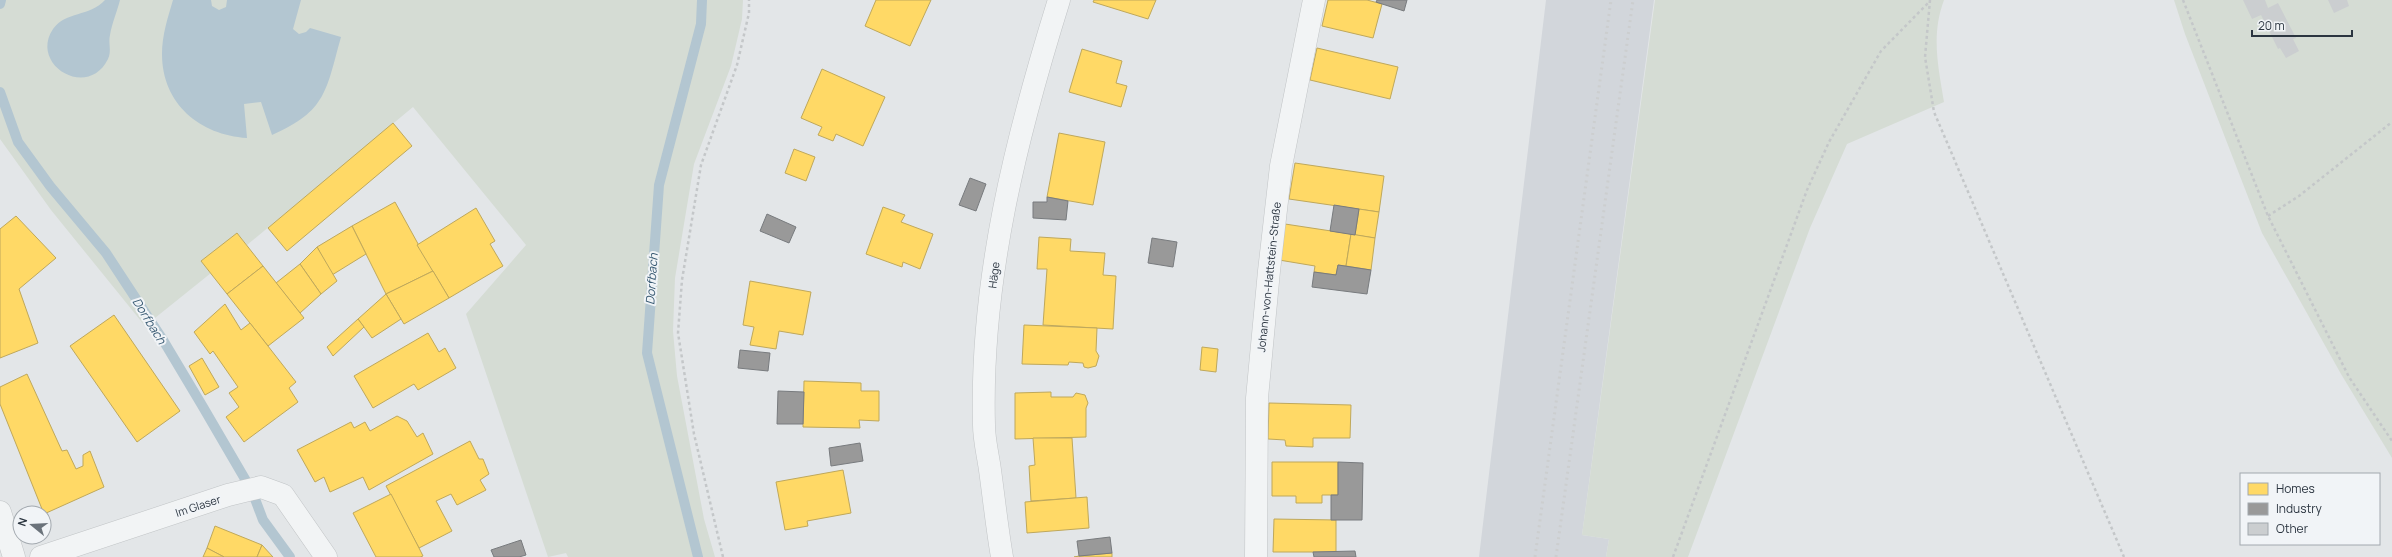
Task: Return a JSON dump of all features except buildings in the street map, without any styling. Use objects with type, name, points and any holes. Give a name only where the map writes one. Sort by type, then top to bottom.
[{"type":"street","name":"Häge","points":[[1002,557],[984,427],[984,360],[995,263],[1010,176],[1031,90],[1059,0]]},
{"type":"street","name":"Johann-von-Hattstein-Straße","points":[[1256,557],[1257,398],[1269,271],[1281,166],[1314,0]]},
{"type":"street","name":"Im Glaser","points":[[41,557],[228,495],[261,487],[283,495],[326,557]]},
{"type":"street","points":[[0,512],[14,557]]},
{"type":"path","points":[[723,557],[694,434],[678,333],[682,280],[701,164],[737,65],[749,13],[750,0]]},
{"type":"path","points":[[2184,0],[2268,216],[2349,377],[2392,441]]},
{"type":"path","points":[[1674,557],[1722,419],[1810,183],[1829,142],[1881,50],[1930,1]]},
{"type":"path","points":[[1930,1],[1925,57],[1934,112],[2124,557]]},
{"type":"path","points":[[2268,216],[2299,196],[2392,122]]},
{"type":"shaded area","points":[[0,0],[743,0],[742,19],[731,66],[694,164],[675,278],[673,331],[677,376],[704,519],[715,557],[568,557],[566,553],[548,557],[466,314],[526,245],[413,107],[247,245],[237,233],[201,261],[211,273],[145,326],[51,210],[0,139]]},
{"type":"shaded area","points":[[1546,0],[1654,0],[1582,535],[1609,539],[1606,557],[1479,557]]},
{"type":"shaded area","points":[[1655,0],[1944,0],[1938,26],[1937,50],[1944,102],[1847,144],[1810,228],[1688,557],[1606,557],[1609,539],[1582,535]]},
{"type":"shaded area","points":[[2174,0],[2392,0],[2392,458],[2341,374],[2262,233],[2185,34]]},
{"type":"water","points":[[105,0],[120,0],[111,31],[110,53],[108,59],[99,71],[88,77],[75,77],[64,73],[55,65],[49,55],[48,42],[53,29],[64,19],[92,9]]},
{"type":"water","points":[[173,0],[211,0],[212,6],[219,10],[226,7],[227,0],[301,0],[293,29],[299,34],[306,32],[310,28],[341,37],[332,71],[322,97],[304,117],[272,135],[261,102],[244,104],[247,138],[230,136],[214,131],[199,123],[187,114],[177,102],[169,88],[164,72],[162,54],[163,40]]},
{"type":"waterway","name":"Dorfbach","points":[[0,4],[1,0]]},
{"type":"waterway","name":"Dorfbach","points":[[698,557],[647,353],[659,185],[701,24],[702,0]]},
{"type":"waterway","name":"Dorfbach","points":[[0,92],[18,142],[50,186],[106,253],[163,340],[203,407],[252,491],[263,520],[290,557]]},
{"type":"railway","points":[[1535,557],[1611,0]]},
{"type":"railway","points":[[1556,557],[1633,0]]}]
